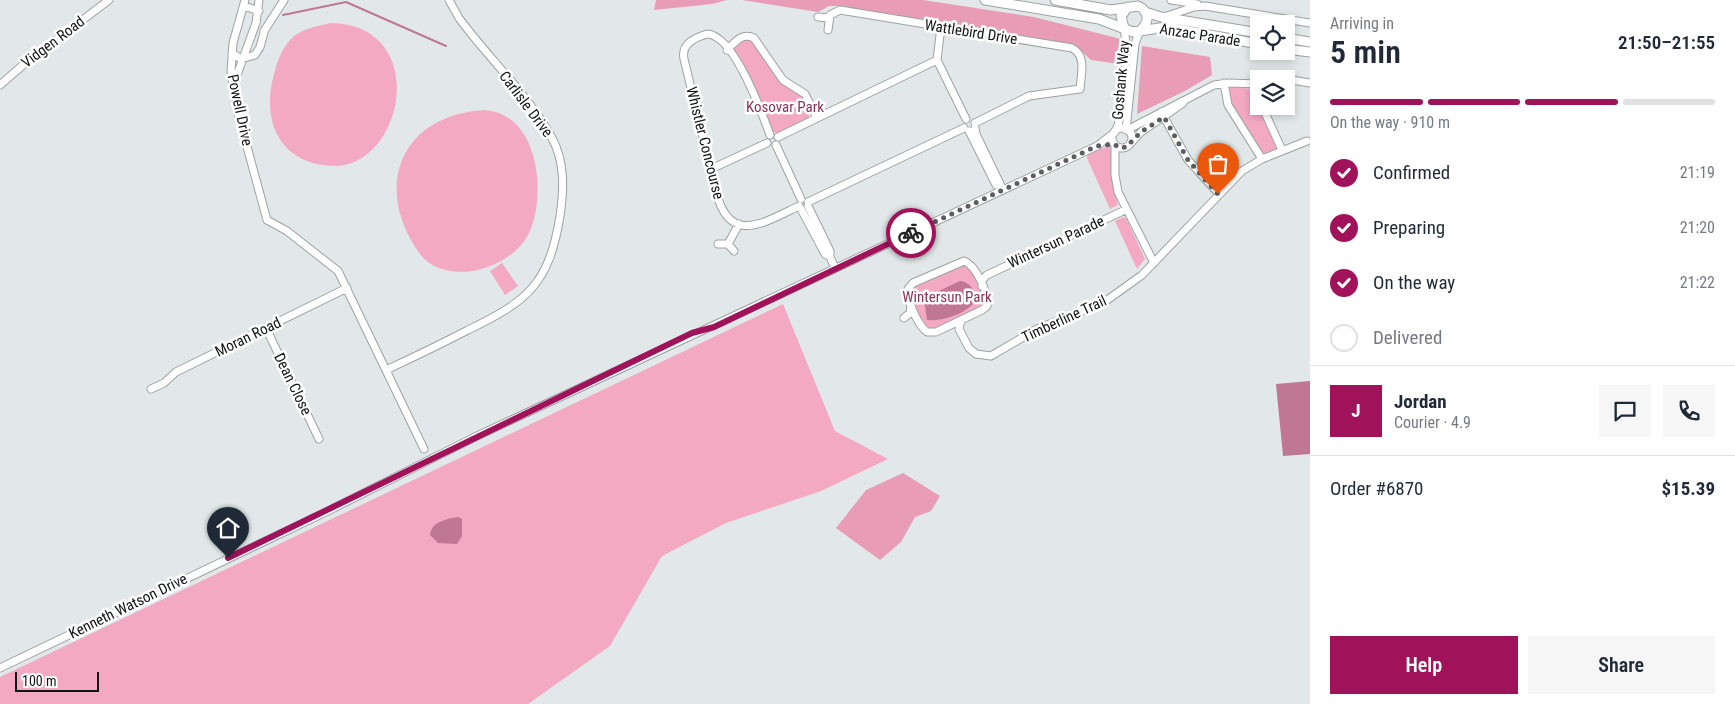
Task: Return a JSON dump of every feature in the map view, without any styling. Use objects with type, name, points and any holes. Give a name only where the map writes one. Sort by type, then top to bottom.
[{"type":"main road","points":[[985,0],[1092,17],[1133,32],[1141,30],[1147,22],[1145,12],[1138,6],[1100,9],[1055,0]]},
{"type":"main road","points":[[1124,28],[1121,18],[1128,7]]},
{"type":"main road","name":"Anzac Parade","points":[[1145,12],[1162,17],[1250,32]]},
{"type":"main road","name":"Anzac Parade","points":[[1141,30],[1166,27],[1250,42]]},
{"type":"main road","points":[[1295,40],[1310,42]]},
{"type":"main road","points":[[1295,50],[1310,52]]},
{"type":"street","name":"Vidgen Road","points":[[0,85],[23,65],[109,0]]},
{"type":"street","points":[[233,86],[252,35],[259,10],[259,0]]},
{"type":"street","points":[[232,53],[235,57],[242,59],[256,53],[266,29],[284,0]]},
{"type":"street","name":"Carlisle Drive","points":[[386,370],[500,315],[519,303],[545,270],[557,235],[563,182],[556,147],[537,115],[462,23],[450,0]]},
{"type":"street","points":[[1171,0],[1205,6]]},
{"type":"street","points":[[244,3],[259,10]]},
{"type":"street","name":"Powell Drive","points":[[244,3],[232,53],[233,86],[237,110],[267,220],[284,228],[332,265],[338,271],[347,288]]},
{"type":"street","name":"Anzac Parade","points":[[1162,17],[1205,6],[1310,23]]},
{"type":"street","name":"Wattlebird Drive","points":[[818,17],[829,18],[834,12],[840,10],[1072,48],[1078,52],[1082,59],[1080,89],[1029,96],[971,128]]},
{"type":"street","points":[[828,30],[829,18]]},
{"type":"street","points":[[941,27],[937,60],[966,119],[963,123],[971,128],[1001,191]]},
{"type":"street","name":"Goshank Way","points":[[1114,132],[1122,104],[1126,40],[1124,28]]},
{"type":"street","points":[[252,35],[258,37],[266,29]]},
{"type":"street","name":"Goshank Way","points":[[1127,130],[1135,42],[1141,30]]},
{"type":"street","name":"Whistler Concourse","points":[[727,50],[717,37],[710,34],[688,44],[683,53],[719,204],[726,216],[739,224]]},
{"type":"street","points":[[817,118],[805,94],[783,80],[752,37],[742,37],[727,50],[748,78],[772,138],[804,204],[830,251],[830,257],[835,268]]},
{"type":"street","points":[[711,169],[937,60]]},
{"type":"street","points":[[1295,80],[1310,83]]},
{"type":"street","points":[[1224,83],[1228,105],[1262,159]]},
{"type":"street","points":[[1116,160],[1141,132],[1162,115],[1189,98],[1211,86],[1224,83],[1250,84]]},
{"type":"street","name":"Goshank Way","points":[[1129,110],[1135,122],[1145,122]]},
{"type":"street","points":[[1154,263],[1125,210],[1116,184],[1115,145],[1112,139],[1114,132],[1120,129],[1127,130],[1162,115]]},
{"type":"street","points":[[1162,115],[1188,160],[1218,194]]},
{"type":"street","points":[[1266,115],[1282,150]]},
{"type":"street","points":[[728,244],[739,224],[756,226],[971,128]]},
{"type":"street","points":[[1115,145],[1121,148],[1129,144],[1131,136],[1127,130]]},
{"type":"street","name":"Kenneth Watson Drive","points":[[0,668],[328,511],[486,432],[1097,146],[1114,132]]},
{"type":"street","name":"Timberline Trail","points":[[960,331],[968,346],[974,352],[987,357],[996,355],[1037,329],[1103,303],[1128,287],[1154,263],[1242,171],[1262,159],[1307,141]]},
{"type":"street","name":"Kenneth Watson Drive","points":[[1097,146],[1115,145]]},
{"type":"street","name":"Wintersun Parade","points":[[987,275],[1125,210]]},
{"type":"street","points":[[718,244],[728,244],[734,250]]},
{"type":"street","points":[[961,262],[970,264],[975,272],[988,300],[987,307],[949,326],[930,333],[924,330],[911,304],[907,291],[913,284],[961,262]]},
{"type":"street","points":[[975,272],[981,276],[987,275]]},
{"type":"street","points":[[982,286],[982,280],[987,275]]},
{"type":"street","points":[[347,288],[424,449]]},
{"type":"street","name":"Moran Road","points":[[151,389],[164,383],[176,372],[347,288]]},
{"type":"street","points":[[911,304],[911,311],[904,318],[912,317],[918,320]]},
{"type":"street","points":[[960,331],[961,320]]},
{"type":"street","points":[[949,326],[956,327],[960,331]]},
{"type":"street","name":"Dean Close","points":[[266,328],[319,440]]},
{"type":"green space","points":[[331,23],[363,30],[384,46],[395,70],[396,96],[390,122],[377,145],[357,161],[333,166],[315,164],[300,158],[288,149],[279,138],[273,126],[270,111],[273,78],[284,48],[298,33]]},
{"type":"green space","name":"Kosovar Park","points":[[746,39],[754,43],[779,77],[802,95],[810,111],[808,120],[779,134],[772,131],[754,85],[733,52],[735,46]]},
{"type":"green space","points":[[1234,86],[1250,89],[1250,115],[1264,115],[1277,150],[1267,154],[1262,152],[1231,108],[1228,89]]},
{"type":"green space","points":[[484,110],[505,116],[517,126],[527,139],[537,174],[538,192],[532,227],[520,247],[498,263],[472,271],[457,272],[445,270],[424,259],[406,229],[398,204],[397,181],[402,159],[414,140],[432,125],[455,115]]},
{"type":"green space","points":[[1109,146],[1113,148],[1113,186],[1118,205],[1110,209],[1087,158],[1088,153]]},
{"type":"green space","points":[[1123,217],[1126,218],[1145,259],[1137,269],[1115,221]]},
{"type":"green space","points":[[502,263],[518,286],[505,295],[490,271]]},
{"type":"green space","name":"Wintersun Park","points":[[961,264],[970,270],[978,282],[983,294],[983,305],[931,331],[916,312],[911,300],[910,289]]},
{"type":"green space","points":[[783,304],[835,431],[888,459],[821,491],[726,523],[662,556],[610,646],[528,704],[0,704],[0,677]]},
{"type":"shaded area","points":[[656,0],[727,0],[712,4],[654,10]]},
{"type":"shaded area","points":[[742,0],[923,0],[1034,17],[1121,39],[1119,64],[1091,60],[1077,47],[841,6],[829,6],[818,12]]},
{"type":"shaded area","points":[[1142,46],[1210,57],[1212,75],[1185,91],[1137,114]]},
{"type":"shaded area","points":[[960,281],[972,288],[977,295],[975,301],[957,315],[927,320],[924,298]]},
{"type":"shaded area","points":[[1310,381],[1310,454],[1283,456],[1276,384]]},
{"type":"shaded area","points":[[903,473],[940,496],[931,511],[915,517],[901,542],[880,560],[836,528],[866,490]]},
{"type":"shaded area","points":[[458,517],[462,519],[462,536],[457,544],[438,543],[430,535],[436,524]]},
{"type":"waterway","points":[[283,15],[346,2],[446,46]]},
{"type":"way so far","points":[[911,233],[1097,146],[1114,144],[1120,148],[1126,147],[1137,135],[1164,117],[1176,142],[1195,170],[1218,194]]},
{"type":"route","points":[[228,558],[692,333],[714,327],[911,233]]}]
